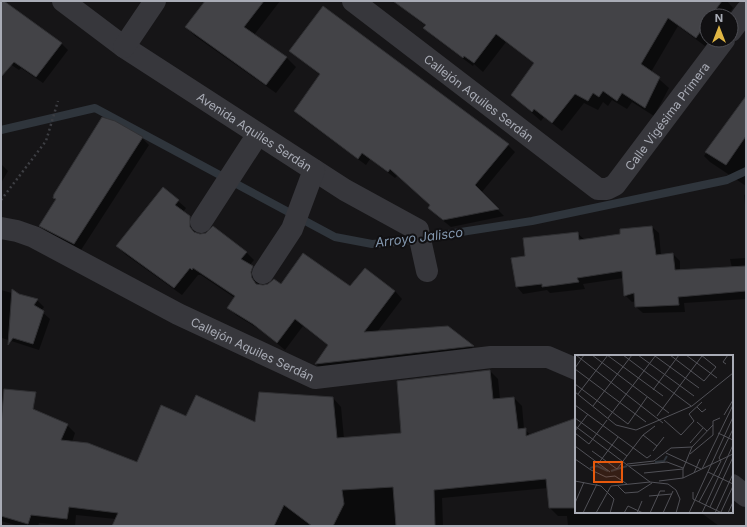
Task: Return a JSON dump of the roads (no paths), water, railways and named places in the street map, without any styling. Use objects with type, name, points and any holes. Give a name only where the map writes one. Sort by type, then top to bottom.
[{"type":"street","name":"Avenida Aquiles Serdán","points":[[63,1],[124,47],[420,240],[427,271]]},
{"type":"street","points":[[124,47],[155,1]]},
{"type":"street","name":"Callejón Aquiles Serdán","points":[[353,1],[598,189],[607,189]]},
{"type":"street","points":[[739,20],[746,11]]},
{"type":"street","name":"Calle Vigésima Primera","points":[[607,189],[615,185],[718,48]]},
{"type":"street","points":[[201,222],[258,134]]},
{"type":"street","points":[[263,273],[292,229],[314,170]]},
{"type":"street","name":"Callejón Aquiles Serdán","points":[[1,228],[17,231],[34,237],[178,314],[315,378],[491,357],[548,357],[575,369]]},
{"type":"street","points":[[733,486],[746,496]]},
{"type":"waterway","name":"Arroyo Jalisco","points":[[1,130],[95,108],[335,237],[372,244],[397,242],[532,221],[727,180],[746,171]]}]
